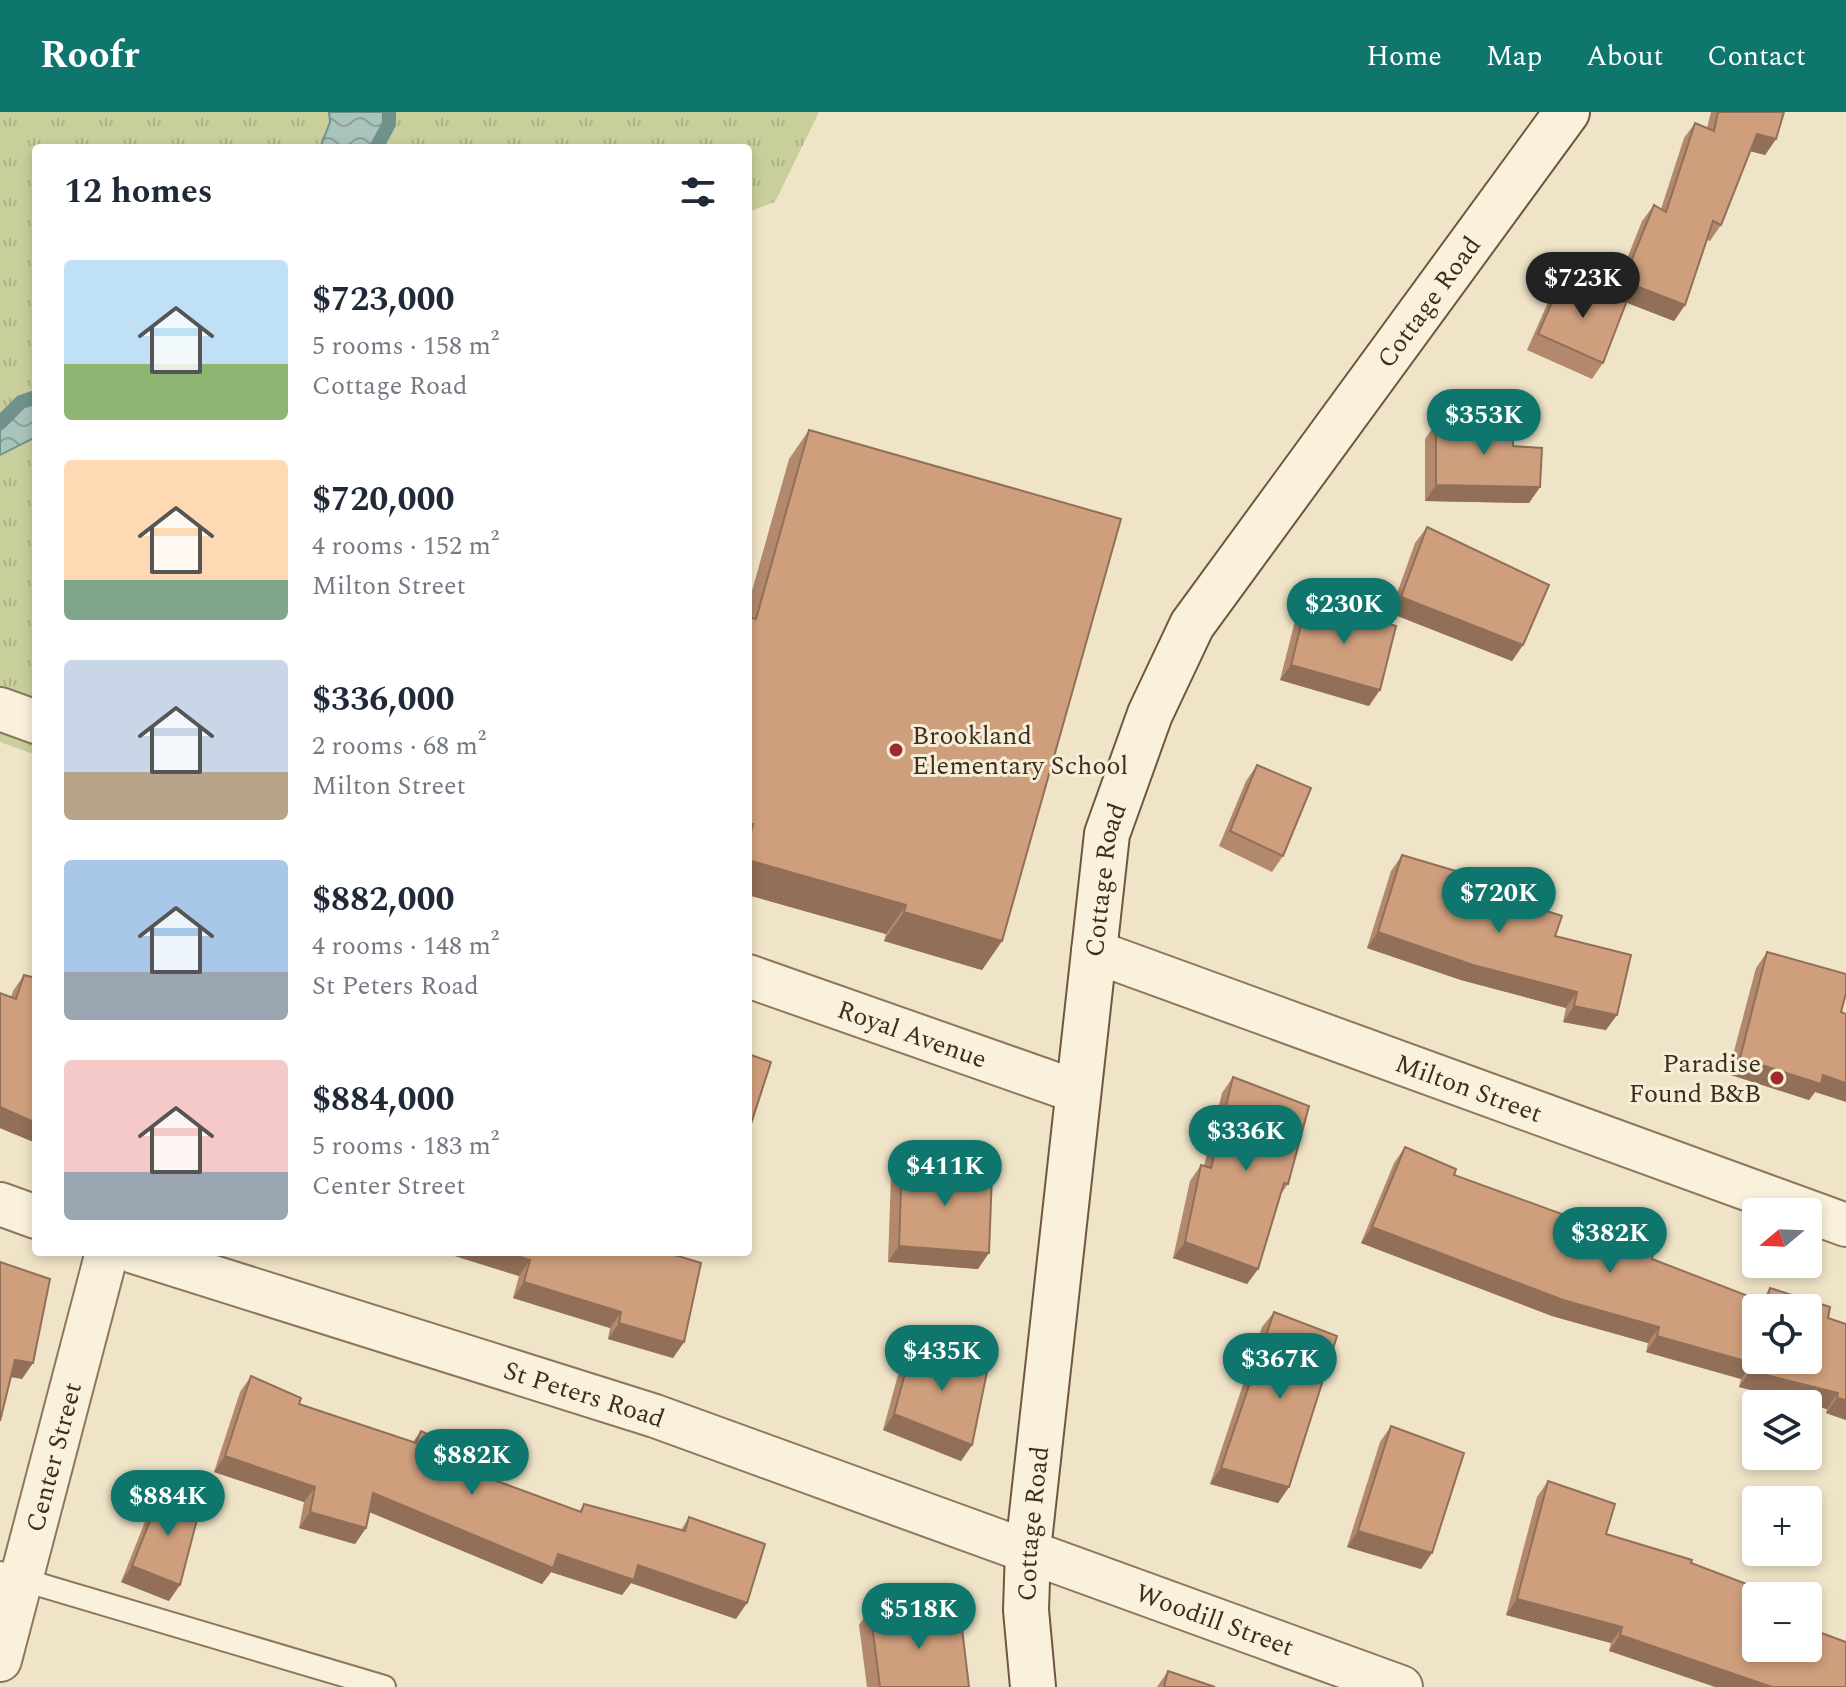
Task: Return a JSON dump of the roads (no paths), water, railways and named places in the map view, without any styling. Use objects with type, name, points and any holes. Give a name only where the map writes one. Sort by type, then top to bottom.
[{"type":"main road","name":"Cottage Road","points":[[1033,1687],[1026,1610],[1028,1550],[1107,834],[1150,714],[1192,625],[1567,112]]},
{"type":"street","points":[[0,709],[32,721]]},
{"type":"street","name":"Milton Street","points":[[1093,951],[1846,1225]]},
{"type":"street","name":"Royal Avenue","points":[[752,977],[1078,1092]]},
{"type":"street","points":[[0,1204],[32,1216]]},
{"type":"street","name":"Center Street","points":[[0,1660],[10,1577],[106,1256]]},
{"type":"street","name":"St Peters Road","points":[[147,1256],[655,1416],[1028,1550]]},
{"type":"street","name":"Woodill Street","points":[[1028,1550],[1401,1687]]},
{"type":"lane","points":[[10,1577],[384,1687]]},
{"type":"water","points":[[329,112],[385,112],[378,144],[322,144],[330,122]]},
{"type":"water","points":[[32,397],[32,439],[0,455],[0,423]]},
{"type":"waterway","points":[[378,144],[389,124],[389,112]]},
{"type":"waterway","points":[[0,423],[21,402],[32,398]]},
{"type":"place","name":"Brookland Elementary School","points":[[896,750]]},
{"type":"place","name":"Paradise Found B&B","points":[[1777,1078]]}]
